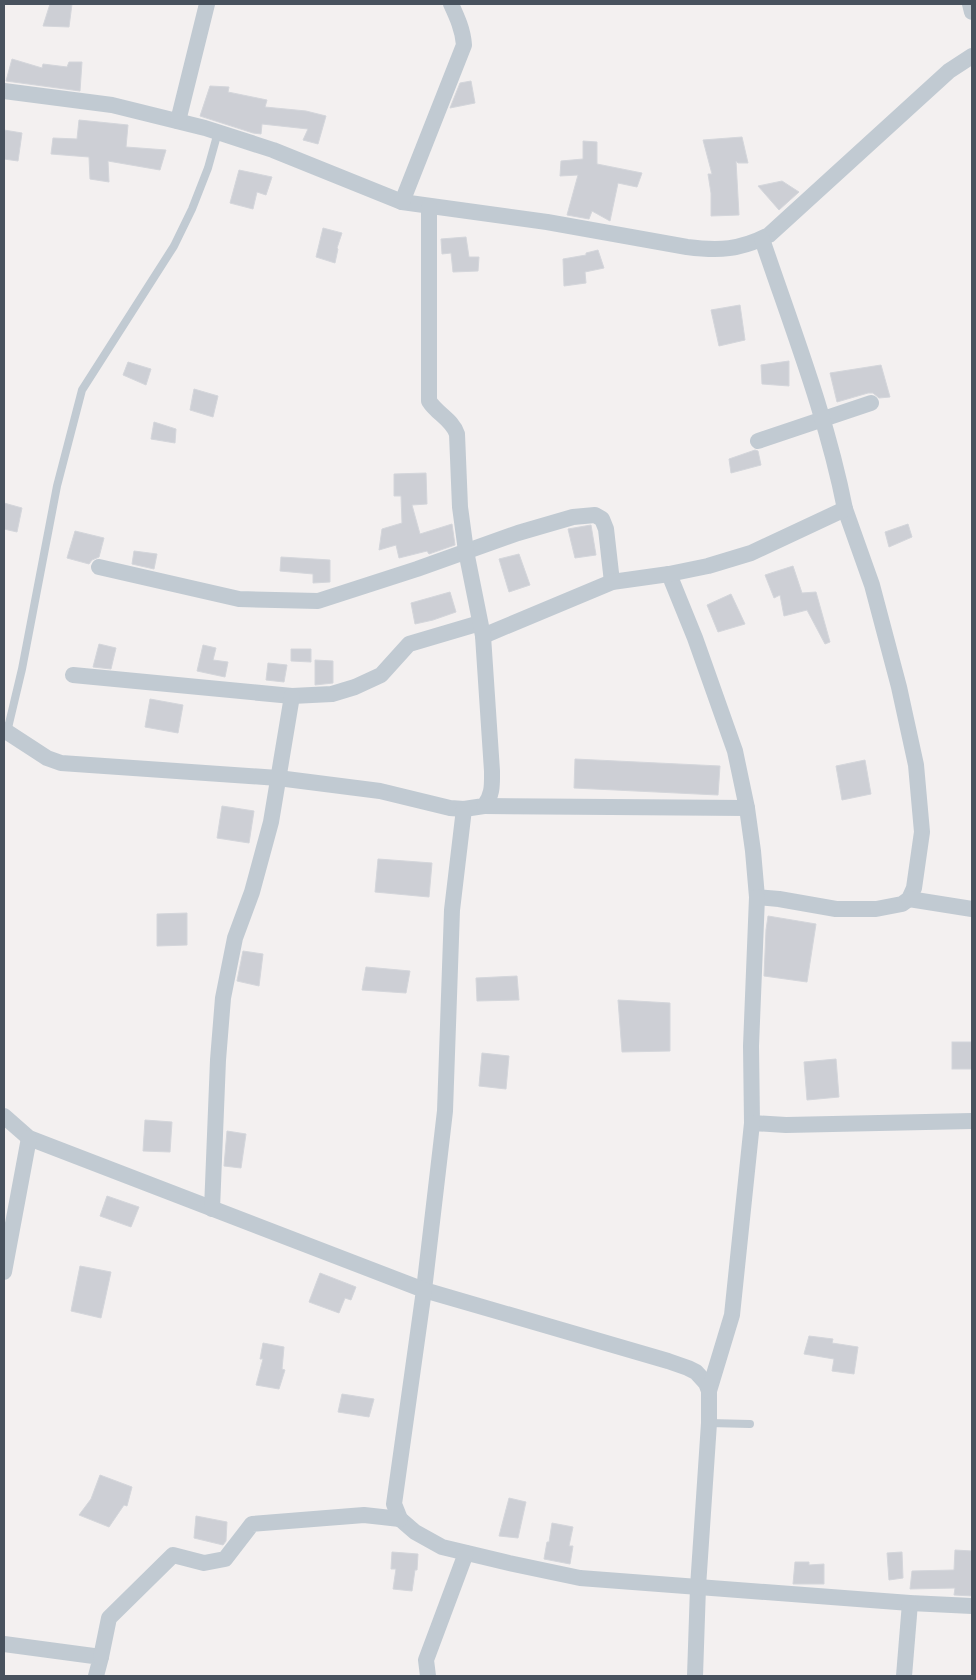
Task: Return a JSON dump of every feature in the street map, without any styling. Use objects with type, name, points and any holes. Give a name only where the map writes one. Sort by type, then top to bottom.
[{"type":"street","points":[[178,121],[207,4]]},
{"type":"street","points":[[402,202],[464,45],[460,25],[450,4]]},
{"type":"street","points":[[970,4],[972,12]]},
{"type":"street","points":[[4,91],[20,95],[112,105],[218,132],[273,150],[402,202],[547,222],[708,250],[730,250],[755,243],[769,235],[949,71],[972,56]]},
{"type":"street","points":[[429,207],[429,401],[433,408],[454,426],[457,434],[460,507],[481,630],[492,771],[492,792],[484,806]]},
{"type":"street","points":[[756,897],[836,909],[876,909],[902,904],[909,898],[914,888],[922,832],[916,765],[899,687],[872,585],[845,509],[822,419],[762,239]]},
{"type":"street","points":[[758,441],[871,403]]},
{"type":"street","points":[[73,675],[292,696],[332,694],[355,687],[381,675],[409,644],[481,630],[612,582],[670,574],[708,566],[750,553],[845,509]]},
{"type":"street","points":[[100,567],[239,599],[318,601],[518,533],[573,517],[595,515],[602,519],[606,529],[612,582]]},
{"type":"street","points":[[670,574],[735,751],[748,808],[754,850],[756,897],[751,1046],[752,1123],[732,1315],[709,1391]]},
{"type":"street","points":[[212,1208],[218,1060],[223,998],[235,938],[252,892],[271,822],[292,696]]},
{"type":"street","points":[[5,731],[47,758],[61,763],[278,778],[380,791],[450,808],[464,809],[484,806],[748,808]]},
{"type":"street","points":[[464,809],[452,910],[445,1111],[424,1290],[394,1504],[400,1519],[415,1532],[442,1547],[580,1578],[972,1606]]},
{"type":"street","points":[[909,898],[972,909]]},
{"type":"street","points":[[4,1116],[29,1138],[424,1290],[668,1361],[696,1372],[706,1383],[709,1391],[709,1423],[698,1587],[695,1676]]},
{"type":"street","points":[[752,1123],[786,1125],[972,1121]]},
{"type":"street","points":[[4,1272],[29,1138]]},
{"type":"street","points":[[696,1372],[716,1373]]},
{"type":"street","points":[[96,1676],[109,1618],[173,1555],[204,1563],[225,1559],[252,1524],[364,1516],[400,1519]]},
{"type":"street","points":[[428,1676],[426,1660],[466,1553]]},
{"type":"street","points":[[904,1676],[910,1603]]},
{"type":"street","points":[[4,1644],[101,1657]]},
{"type":"lane","points":[[5,731],[22,669],[57,486],[82,390],[174,246],[192,209],[208,168],[218,132]]},
{"type":"lane","points":[[709,1423],[750,1424]]},
{"type":"building","points":[[50,4],[72,4],[69,27],[43,26]]},
{"type":"building","points":[[12,59],[42,68],[43,64],[67,67],[69,62],[82,62],[80,91],[6,81]]},
{"type":"building","points":[[471,81],[475,103],[450,108],[460,83]]},
{"type":"building","points":[[210,86],[229,87],[228,92],[267,100],[265,107],[306,111],[326,116],[318,144],[303,140],[308,129],[262,124],[261,134],[200,116]]},
{"type":"building","points":[[79,120],[128,125],[126,147],[166,150],[160,170],[108,161],[109,182],[90,179],[89,157],[51,154],[53,138],[77,139]]},
{"type":"building","points":[[4,130],[22,133],[18,161],[4,159]]},
{"type":"building","points":[[742,137],[748,163],[738,163],[736,161],[739,215],[711,216],[711,193],[708,174],[712,174],[703,140]]},
{"type":"building","points":[[583,141],[597,142],[597,164],[642,173],[637,187],[618,183],[610,221],[592,211],[589,219],[567,215],[578,175],[560,176],[561,161],[583,159]]},
{"type":"building","points":[[239,170],[272,177],[266,195],[257,192],[253,209],[230,203]]},
{"type":"building","points":[[782,181],[799,192],[779,210],[758,186]]},
{"type":"building","points":[[323,228],[342,233],[335,263],[316,257]]},
{"type":"building","points":[[466,237],[469,257],[479,257],[478,271],[453,272],[451,253],[442,254],[441,239]]},
{"type":"building","points":[[598,250],[604,268],[585,272],[586,283],[564,286],[563,259],[586,255],[586,253]]},
{"type":"building","points":[[740,305],[745,340],[719,346],[711,310]]},
{"type":"building","points":[[789,361],[789,386],[762,384],[761,365]]},
{"type":"building","points":[[128,362],[151,369],[146,385],[123,375]]},
{"type":"building","points":[[881,365],[890,397],[879,398],[873,393],[868,393],[837,402],[830,373]]},
{"type":"building","points":[[194,389],[218,396],[213,417],[190,410]]},
{"type":"building","points":[[154,422],[176,429],[175,443],[151,439]]},
{"type":"building","points":[[755,450],[758,451],[761,465],[731,473],[729,459]]},
{"type":"building","points":[[426,473],[427,504],[412,505],[420,534],[452,524],[455,545],[429,554],[427,551],[399,558],[396,545],[379,550],[382,529],[402,523],[401,496],[394,496],[394,474]]},
{"type":"building","points":[[4,503],[22,508],[17,532],[4,529]]},
{"type":"building","points":[[908,524],[912,537],[889,547],[885,532]]},
{"type":"building","points":[[591,525],[596,555],[575,558],[568,529]]},
{"type":"building","points":[[75,531],[104,538],[99,557],[92,560],[89,564],[67,558]]},
{"type":"building","points":[[134,551],[157,554],[154,569],[132,564]]},
{"type":"building","points":[[519,554],[530,585],[509,592],[499,559]]},
{"type":"building","points":[[281,557],[330,560],[330,582],[313,583],[313,574],[280,571]]},
{"type":"building","points":[[793,566],[802,593],[816,592],[830,642],[825,644],[807,610],[784,616],[780,595],[774,598],[765,575]]},
{"type":"building","points":[[450,592],[456,612],[415,624],[411,603]]},
{"type":"building","points":[[731,594],[745,624],[718,632],[707,605]]},
{"type":"building","points":[[99,644],[116,648],[111,669],[93,667]]},
{"type":"building","points":[[203,645],[216,648],[213,660],[228,662],[225,677],[197,671]]},
{"type":"building","points":[[291,649],[311,649],[311,662],[291,661]]},
{"type":"building","points":[[315,660],[333,661],[333,683],[315,685]]},
{"type":"building","points":[[268,663],[287,665],[284,682],[266,680]]},
{"type":"building","points":[[150,699],[183,705],[178,733],[145,727]]},
{"type":"building","points":[[575,759],[720,766],[718,795],[574,788]]},
{"type":"building","points":[[865,760],[871,794],[842,800],[836,766]]},
{"type":"building","points":[[222,806],[254,811],[249,843],[217,838]]},
{"type":"building","points":[[378,859],[432,863],[429,897],[375,892]]},
{"type":"building","points":[[187,913],[187,945],[157,946],[157,914]]},
{"type":"building","points":[[768,916],[816,924],[807,982],[764,976]]},
{"type":"building","points":[[243,951],[263,954],[259,986],[237,981]]},
{"type":"building","points":[[366,967],[410,971],[406,993],[362,990]]},
{"type":"building","points":[[517,976],[519,1000],[477,1001],[476,978]]},
{"type":"building","points":[[618,1000],[670,1003],[670,1051],[622,1052]]},
{"type":"building","points":[[952,1042],[972,1042],[972,1069],[952,1069]]},
{"type":"building","points":[[482,1053],[509,1056],[506,1089],[479,1086]]},
{"type":"building","points":[[836,1059],[839,1097],[807,1100],[804,1062]]},
{"type":"building","points":[[145,1120],[172,1122],[170,1152],[143,1151]]},
{"type":"building","points":[[227,1131],[246,1134],[241,1168],[224,1166]]},
{"type":"building","points":[[107,1196],[139,1207],[131,1227],[100,1216]]},
{"type":"building","points":[[80,1266],[111,1272],[101,1318],[71,1311]]},
{"type":"building","points":[[320,1273],[356,1287],[351,1300],[345,1298],[339,1313],[309,1302]]},
{"type":"building","points":[[809,1336],[833,1339],[832,1343],[858,1347],[854,1374],[832,1371],[834,1359],[804,1354]]},
{"type":"building","points":[[263,1343],[284,1347],[282,1369],[285,1370],[279,1389],[256,1385],[263,1359],[260,1359]]},
{"type":"building","points":[[342,1394],[374,1399],[369,1417],[338,1412]]},
{"type":"building","points":[[100,1475],[132,1487],[127,1506],[124,1505],[109,1527],[79,1515],[91,1499]]},
{"type":"building","points":[[509,1498],[526,1502],[518,1538],[499,1536]]},
{"type":"building","points":[[196,1516],[227,1522],[226,1541],[223,1545],[194,1538]]},
{"type":"building","points":[[552,1523],[573,1527],[569,1546],[573,1546],[570,1564],[544,1559]]},
{"type":"building","points":[[955,1550],[972,1551],[972,1596],[954,1595],[955,1588],[910,1589],[912,1571],[954,1570]]},
{"type":"building","points":[[392,1552],[418,1554],[417,1570],[415,1570],[412,1591],[393,1589],[396,1569],[391,1569]]},
{"type":"building","points":[[902,1552],[903,1578],[889,1580],[887,1553]]},
{"type":"building","points":[[795,1562],[809,1562],[809,1565],[824,1564],[824,1584],[793,1584]]}]
